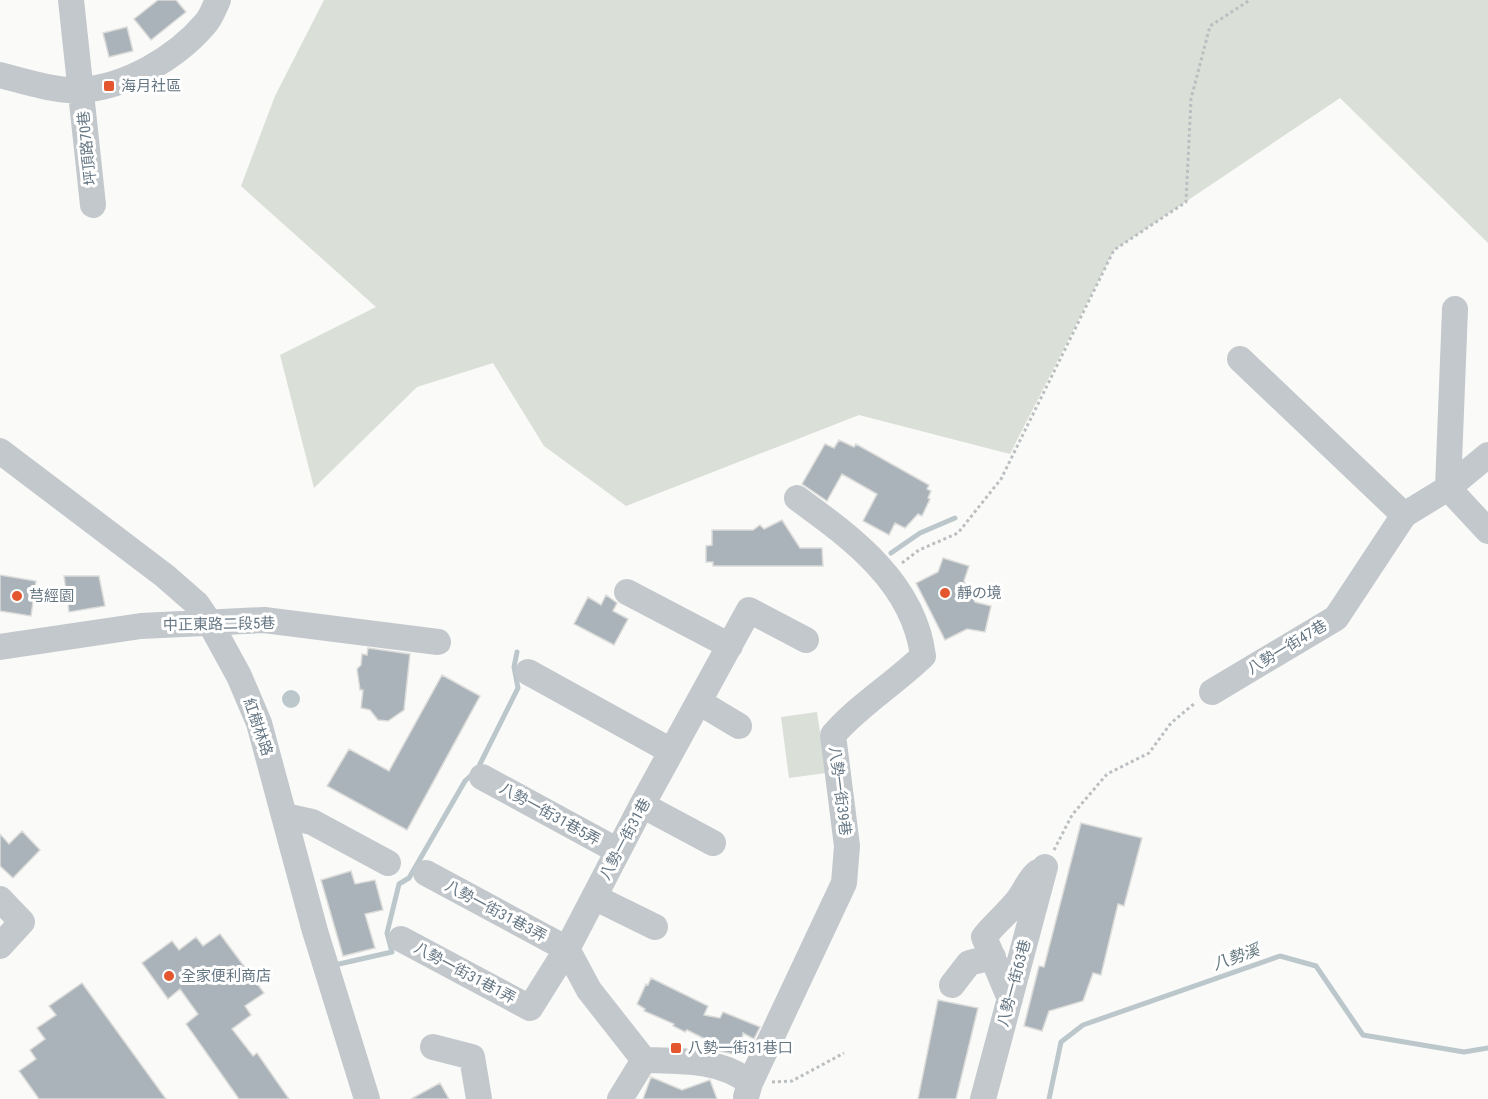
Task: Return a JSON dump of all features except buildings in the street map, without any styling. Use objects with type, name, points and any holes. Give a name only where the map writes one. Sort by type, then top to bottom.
[{"type":"street","name":"坪頂路70巷","points":[[70,0],[93,205]]},
{"type":"street","name":"坪頂路70巷","points":[[0,75],[30,83],[80,91],[131,78],[173,52],[206,24],[218,0]]},
{"type":"street","points":[[1455,309],[1448,488],[1488,531]]},
{"type":"street","points":[[1240,359],[1404,515],[1448,488],[1488,455]]},
{"type":"street","name":"紅樹林路","points":[[0,451],[165,576],[197,604],[210,623],[239,676],[259,723],[315,931],[368,1099]]},
{"type":"street","name":"八勢一街39巷","points":[[747,1091],[844,883],[847,846],[833,735],[850,716],[903,675],[923,656],[920,634],[902,597],[886,575],[856,541],[797,498]]},
{"type":"street","name":"八勢一街47巷","points":[[1212,692],[1336,618],[1404,515]]},
{"type":"street","points":[[627,592],[730,646]]},
{"type":"street","name":"八勢一街31巷","points":[[567,949],[642,805],[749,610],[806,640]]},
{"type":"street","name":"中正東路二段5巷","points":[[2,645],[141,626],[264,620],[438,642]]},
{"type":"street","points":[[528,672],[671,751]]},
{"type":"street","points":[[699,702],[739,726]]},
{"type":"street","name":"八勢一街31巷5弄","points":[[482,777],[618,851]]},
{"type":"street","points":[[642,805],[713,843]]},
{"type":"street","points":[[285,816],[312,822],[388,863]]},
{"type":"street","points":[[1010,999],[984,937],[1018,900],[1028,880],[1046,867]]},
{"type":"street","name":"八勢一街63巷","points":[[983,1099],[1046,867]]},
{"type":"street","name":"八勢一街31巷3弄","points":[[426,873],[567,949]]},
{"type":"street","points":[[594,897],[655,927]]},
{"type":"street","points":[[0,900],[22,922],[0,946]]},
{"type":"street","name":"八勢一街31巷1弄","points":[[401,939],[530,1008],[567,949]]},
{"type":"street","points":[[567,949],[589,990],[644,1060],[694,1062],[737,1073],[747,1091]]},
{"type":"street","points":[[952,985],[969,963],[993,957]]},
{"type":"street","points":[[433,1047],[472,1057],[479,1099]]},
{"type":"street","points":[[620,1099],[644,1060]]},
{"type":"path","points":[[886,575],[918,550],[958,533],[1001,479],[1114,250],[1186,202],[1191,99],[1210,26],[1250,0]]},
{"type":"path","points":[[1046,867],[1072,815],[1107,774],[1149,753],[1171,723],[1212,692]]},
{"type":"path","points":[[747,1091],[762,1080],[779,1083],[792,1081],[844,1053]]},
{"type":"shaded area","points":[[324,0],[1488,0],[1488,243],[1340,98],[1114,250],[1010,454],[859,415],[626,506],[544,446],[493,363],[417,387],[314,488],[280,355],[376,307],[241,186],[275,96]]},
{"type":"shaded area","points":[[291,690],[297,693],[300,699],[297,705],[291,708],[285,705],[282,699],[285,693]]},
{"type":"shaded area","points":[[817,712],[826,773],[789,778],[781,717]]},
{"type":"waterway","points":[[891,553],[920,533],[955,518]]},
{"type":"waterway","points":[[339,964],[392,952],[387,933],[399,884],[409,878],[465,781],[477,770],[518,688],[514,667],[517,652]]},
{"type":"waterway","name":"八勢溪","points":[[1049,1099],[1061,1042],[1083,1025],[1280,956],[1316,966],[1363,1035],[1464,1052],[1488,1048]]},
{"type":"place","name":"海月社區","points":[[109,86]]},
{"type":"place","name":"靜の境","points":[[945,593]]},
{"type":"place","name":"芎經園","points":[[17,596]]},
{"type":"place","name":"全家便利商店","points":[[169,976]]},
{"type":"place","name":"八勢一街31巷口","points":[[676,1048]]}]
